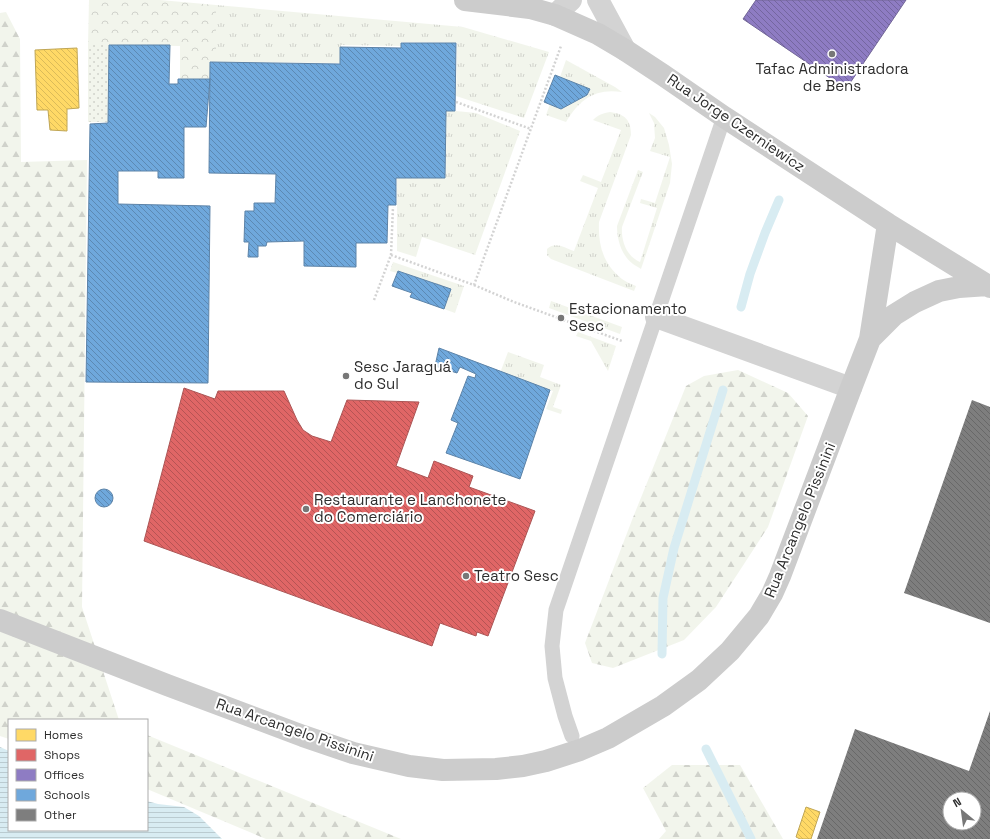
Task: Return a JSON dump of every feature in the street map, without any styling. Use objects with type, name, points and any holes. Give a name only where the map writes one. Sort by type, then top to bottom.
[{"type":"main road","name":"Rua Jorge Czerniewicz","points":[[465,0],[530,8],[563,18],[598,34],[625,50],[724,117],[888,224],[989,286]]},
{"type":"main road","name":"Rua Arcangelo Pissinini","points":[[0,620],[304,736],[353,753],[409,766],[443,770],[496,769],[523,766],[546,761],[580,750],[608,738],[663,706],[699,680],[730,651],[759,616],[772,594],[870,339],[888,224]]},
{"type":"main road","name":"Rua Arcangelo Pissinini","points":[[870,339],[894,315],[915,302],[939,292],[959,288],[989,286]]},
{"type":"street","points":[[563,18],[571,0]]},
{"type":"street","points":[[598,0],[625,50]]},
{"type":"street","points":[[656,317],[851,388]]},
{"type":"lane","points":[[572,736],[555,678],[552,646],[556,610],[724,117]]},
{"type":"path","points":[[474,285],[531,129],[563,18]]},
{"type":"path","points":[[456,102],[531,129]]},
{"type":"path","points":[[374,300],[391,255],[393,207]]},
{"type":"path","points":[[391,255],[474,285],[514,302],[645,349]]},
{"type":"green space","points":[[89,0],[160,0],[216,5],[216,62],[212,62],[211,79],[180,79],[180,46],[88,45]]},
{"type":"green space","points":[[216,5],[463,27],[549,52],[524,118],[456,96],[457,43],[401,42],[401,46],[341,45],[340,63],[216,62]]},
{"type":"green space","points":[[6,12],[20,39],[21,162],[87,160],[82,607],[119,719],[8,719],[8,739],[0,736],[0,13]]},
{"type":"green space","points":[[88,45],[110,45],[109,122],[88,122]]},
{"type":"green space","points":[[566,60],[622,92],[604,92],[589,97],[577,107],[566,122],[546,115],[550,104],[561,109],[587,95],[560,77]]},
{"type":"green space","points":[[446,111],[476,113],[520,131],[475,255],[422,237],[416,257],[397,251],[397,178],[445,178]]},
{"type":"green space","points":[[610,112],[620,114],[626,119],[630,125],[631,135],[599,222],[601,246],[603,254],[610,267],[622,279],[636,286],[634,291],[551,259],[547,255],[547,249],[557,245],[574,251],[598,188],[580,181],[583,175],[601,182],[621,130],[593,120],[601,114]]},
{"type":"green space","points":[[649,113],[655,117],[664,128],[672,164],[670,183],[641,269],[634,265],[625,256],[619,241],[617,226],[638,170],[643,172],[622,227],[622,237],[625,247],[631,256],[640,262],[657,208],[640,203],[641,199],[655,203],[670,157],[650,151],[655,138],[654,123]]},
{"type":"green space","points":[[393,262],[464,286],[455,313],[444,309],[451,289],[398,271],[397,273],[390,271]]},
{"type":"green space","points":[[551,301],[622,327],[620,334],[549,308]]},
{"type":"green space","points":[[578,332],[616,346],[608,371],[591,341],[576,336]]},
{"type":"green space","points":[[508,352],[544,365],[540,377],[561,385],[553,407],[562,410],[561,414],[546,409],[553,391],[500,373]]},
{"type":"green space","points":[[738,370],[788,393],[808,416],[768,527],[716,607],[684,640],[613,668],[592,663],[585,643],[632,520],[686,386],[704,376]]},
{"type":"green space","points":[[148,735],[401,839],[266,839],[148,789]]},
{"type":"green space","points":[[672,765],[740,765],[783,839],[659,839],[666,831],[643,788]]},
{"type":"shaded area","points":[[0,747],[8,751],[8,831],[148,831],[148,801],[184,807],[199,816],[222,839],[0,839]]},
{"type":"building: Homes","points":[[77,48],[79,108],[67,109],[67,131],[50,130],[48,110],[37,110],[35,50]]},
{"type":"building: Homes","points":[[806,807],[820,812],[811,839],[800,839],[796,837]]},
{"type":"building: Shops","points":[[184,388],[215,399],[218,391],[284,391],[303,430],[312,436],[331,442],[347,400],[419,402],[396,466],[428,478],[434,461],[473,476],[469,487],[535,511],[488,636],[477,632],[476,636],[440,623],[432,646],[144,541]]},
{"type":"building: Offices","name":"Tafac Administradora de Bens","points":[[756,0],[906,0],[846,89],[743,19]]},
{"type":"building: Schools","points":[[401,43],[456,43],[455,111],[446,111],[445,178],[396,178],[396,205],[388,205],[387,243],[356,243],[356,267],[304,266],[304,241],[267,242],[266,246],[258,246],[258,257],[248,257],[249,242],[244,242],[245,211],[254,211],[254,203],[275,203],[276,174],[209,173],[210,62],[340,64],[340,47],[401,48]]},
{"type":"building: Schools","points":[[109,45],[170,45],[169,84],[178,84],[178,79],[210,79],[206,127],[184,127],[184,178],[158,178],[158,171],[118,171],[118,204],[210,206],[208,383],[86,382],[90,124],[108,123]]},
{"type":"building: Schools","points":[[555,75],[590,89],[587,95],[561,109],[544,102]]},
{"type":"building: Schools","points":[[398,271],[451,289],[444,309],[410,297],[412,293],[392,286]]},
{"type":"building: Schools","points":[[439,348],[550,390],[520,479],[446,453],[458,423],[451,420],[468,376],[475,378],[476,374],[460,367],[457,373],[435,366]]},
{"type":"building: Schools","points":[[100,489],[108,489],[113,494],[111,505],[108,507],[100,507],[95,502],[95,494]]},
{"type":"building: Other","points":[[972,400],[990,407],[990,623],[904,593]]},
{"type":"building: Other","points":[[990,711],[990,839],[817,839],[855,729],[969,771]]},
{"type":"waterway","points":[[741,307],[750,274],[779,200]]},
{"type":"waterway","points":[[662,654],[663,598],[674,548],[723,390]]},
{"type":"waterway","points":[[706,749],[751,839]]},
{"type":"place","name":"Tafac Administradora de Bens","points":[[832,54]]},
{"type":"place","name":"Estacionamento Sesc","points":[[561,318]]},
{"type":"place","name":"Sesc Jaraguá do Sul","points":[[346,376]]},
{"type":"place","name":"Restaurante e Lanchonete do Comerciário","points":[[306,509]]},
{"type":"place","name":"Teatro Sesc","points":[[466,576]]}]
